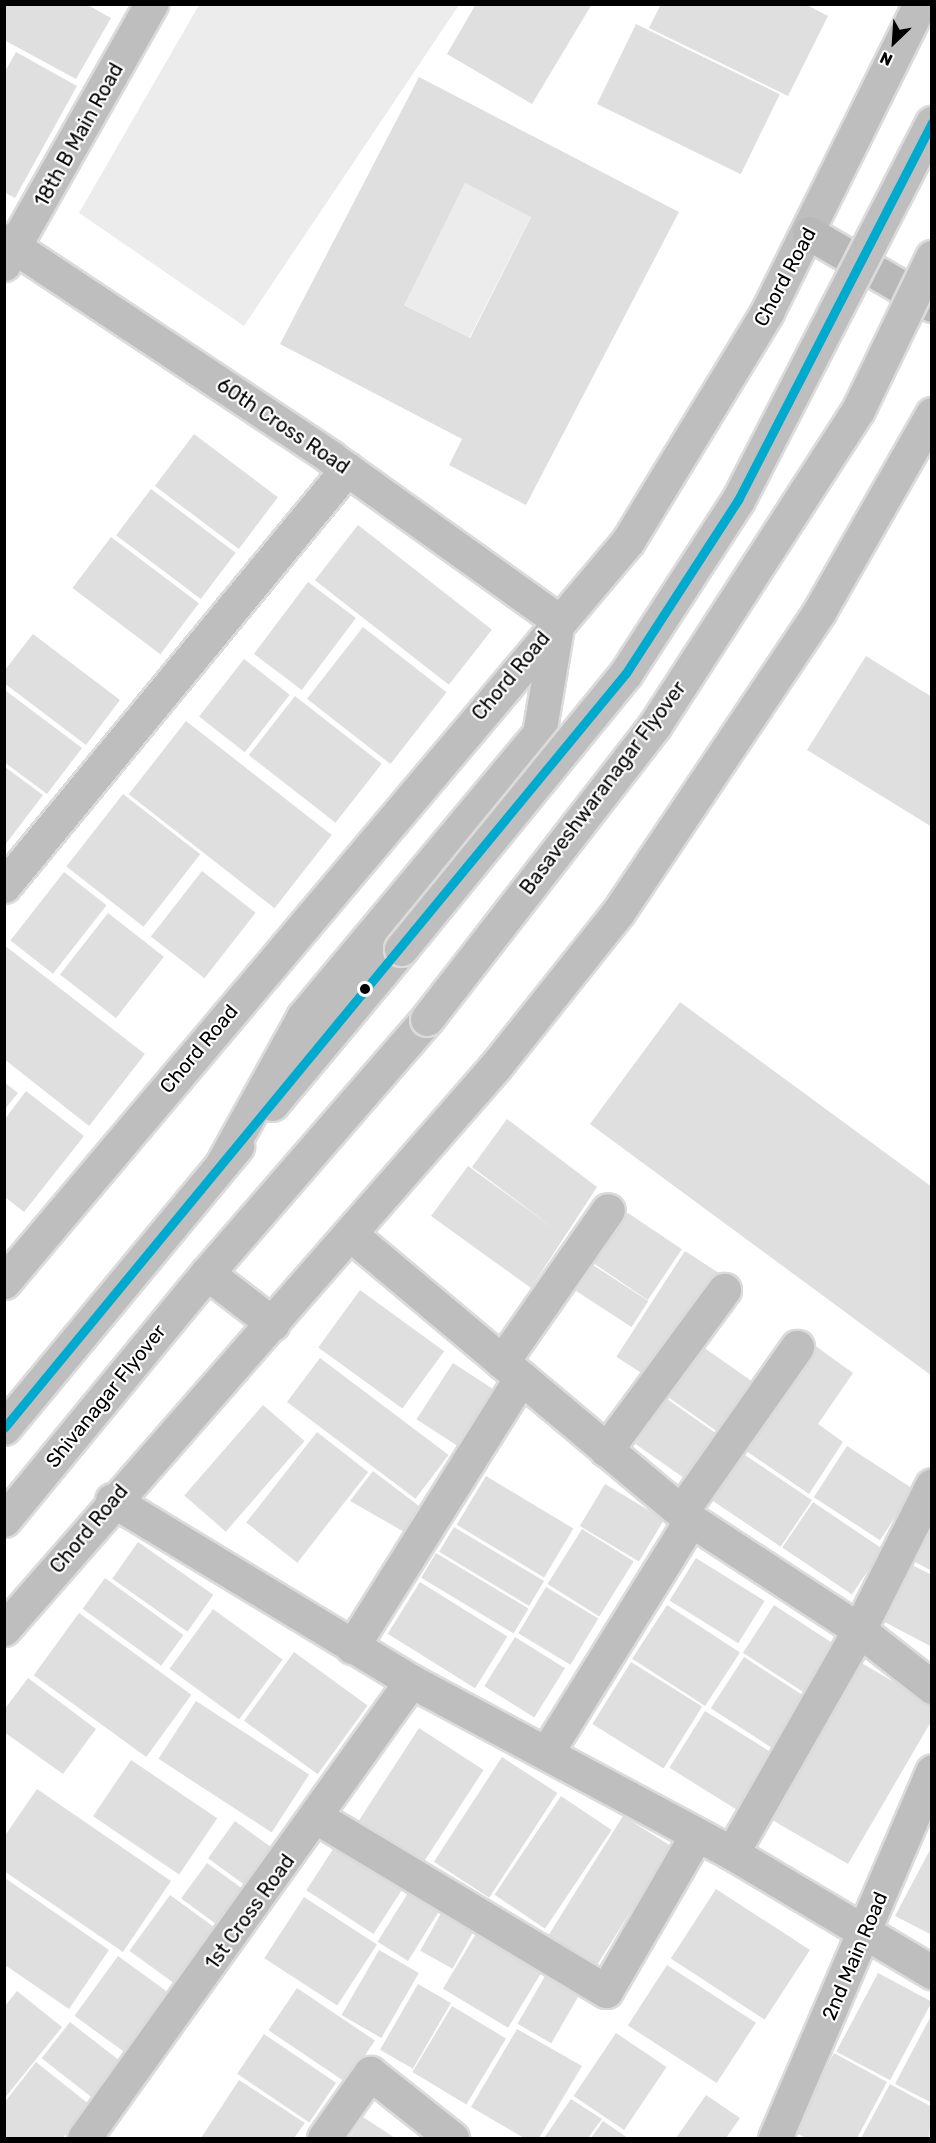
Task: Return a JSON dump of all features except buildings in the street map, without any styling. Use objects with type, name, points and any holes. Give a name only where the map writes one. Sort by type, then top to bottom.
[{"type":"main road","points":[[809,233],[932,305]]},
{"type":"street","name":"18th B Main Road","points":[[9,250],[152,4]]},
{"type":"street","name":"Chord Road","points":[[4,1282],[558,620],[628,542],[809,233],[920,4]]},
{"type":"street","points":[[4,1428],[401,949],[626,673],[738,500],[932,123]]},
{"type":"street","name":"60th Cross Road","points":[[9,250],[347,469],[558,620]]},
{"type":"street","name":"Basaveshwaranagar Flyover","points":[[207,1273],[427,1019],[655,725],[858,410],[932,257]]},
{"type":"street","name":"Chord Road","points":[[4,1629],[112,1500],[273,1324],[351,1234],[619,911],[819,612],[932,414]]},
{"type":"street","points":[[4,886],[347,469]]},
{"type":"street","points":[[222,1164],[303,1017],[539,734],[558,620]]},
{"type":"street","points":[[352,1647],[511,1370],[608,1210]]},
{"type":"street","points":[[351,1234],[686,1516],[859,1630],[932,1687]]},
{"type":"street","points":[[207,1273],[273,1324]]},
{"type":"street","name":"Shivanagar Flyover","points":[[4,1520],[207,1273]]},
{"type":"street","points":[[606,1450],[724,1290]]},
{"type":"street","points":[[547,1752],[686,1516],[797,1347]]},
{"type":"street","points":[[732,1853],[859,1630],[932,1485]]},
{"type":"street","points":[[112,1500],[411,1682],[547,1752],[696,1836],[732,1853],[865,1936],[932,1972]]},
{"type":"street","name":"1st Cross Road","points":[[84,2139],[318,1818],[411,1682]]},
{"type":"street","name":"2nd Main Road","points":[[775,2139],[865,1936],[932,1771]]},
{"type":"street","points":[[318,1818],[606,1991],[696,1836]]},
{"type":"street","points":[[324,2139],[370,2073],[452,2139]]},
{"type":"shaded area","points":[[199,5],[459,5],[244,326],[79,213]]},
{"type":"shaded area","points":[[465,183],[531,217],[469,338],[403,304]]},
{"type":"transit line","points":[[4,1428],[626,673],[738,500],[932,123]]}]
